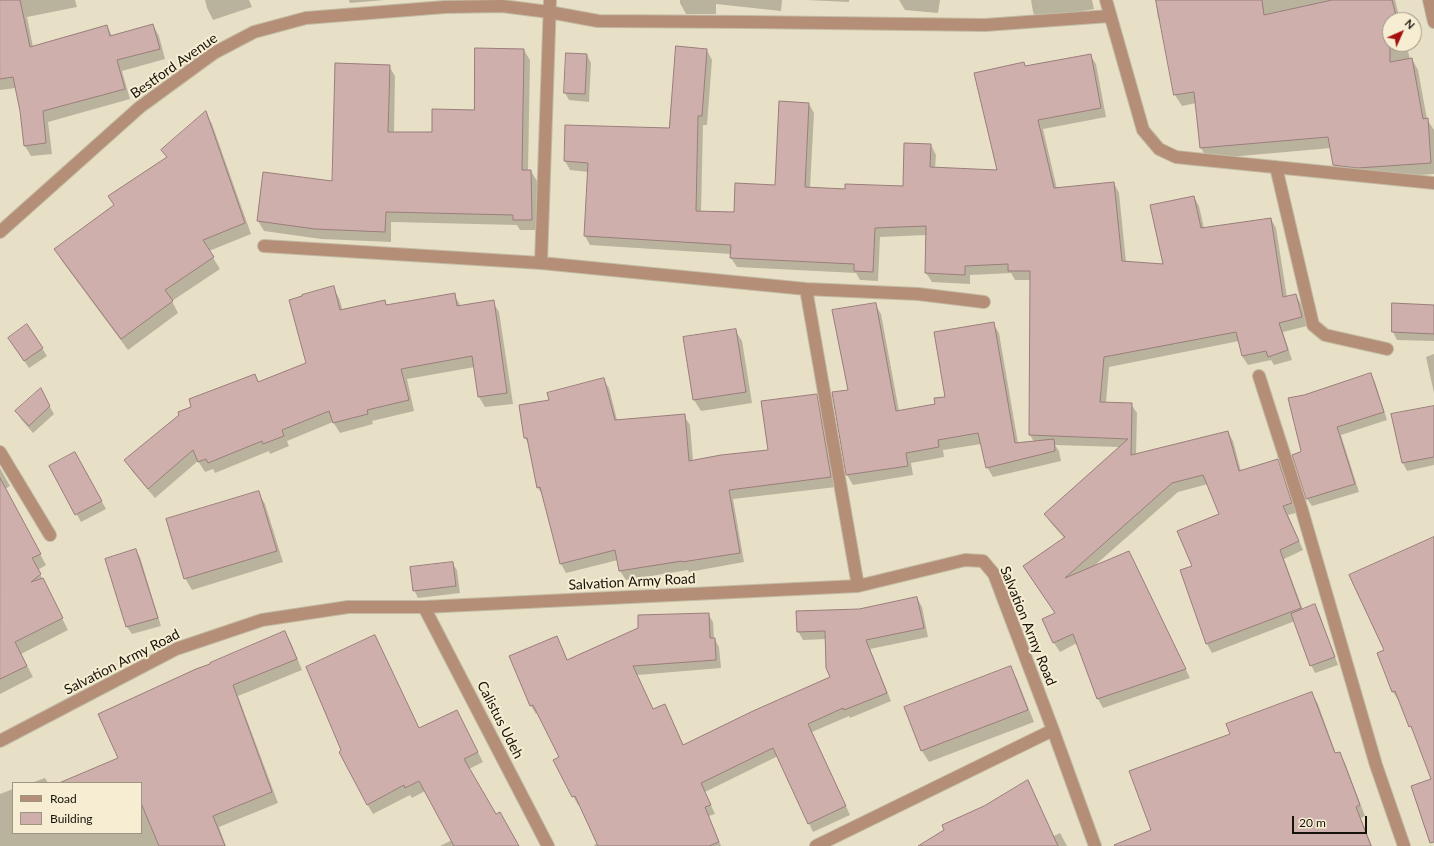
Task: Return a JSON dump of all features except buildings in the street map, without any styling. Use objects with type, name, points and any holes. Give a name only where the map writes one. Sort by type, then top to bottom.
[{"type":"street","points":[[1106,0],[1143,130],[1159,149],[1176,157],[1434,182]]},
{"type":"street","points":[[1428,0],[1434,22]]},
{"type":"street","name":"Bestford Avenue","points":[[0,232],[140,107],[214,53],[254,32],[306,18],[445,7],[502,6],[549,6],[598,21],[984,25],[1110,16]]},
{"type":"street","points":[[541,263],[549,6]]},
{"type":"street","points":[[1276,167],[1313,325],[1325,335],[1387,349]]},
{"type":"street","points":[[264,246],[541,263],[806,289],[918,294],[984,302]]},
{"type":"street","points":[[806,289],[858,586]]},
{"type":"street","points":[[1259,376],[1301,507],[1376,765],[1404,846]]},
{"type":"street","points":[[0,452],[50,535]]},
{"type":"street","name":"Salvation Army Road","points":[[0,741],[176,649],[262,620],[348,607],[424,607],[858,586],[965,560],[983,561],[994,574],[1095,846]]},
{"type":"street","name":"Calistus Udeh","points":[[424,607],[548,846]]},
{"type":"street","points":[[816,846],[1053,730]]}]
